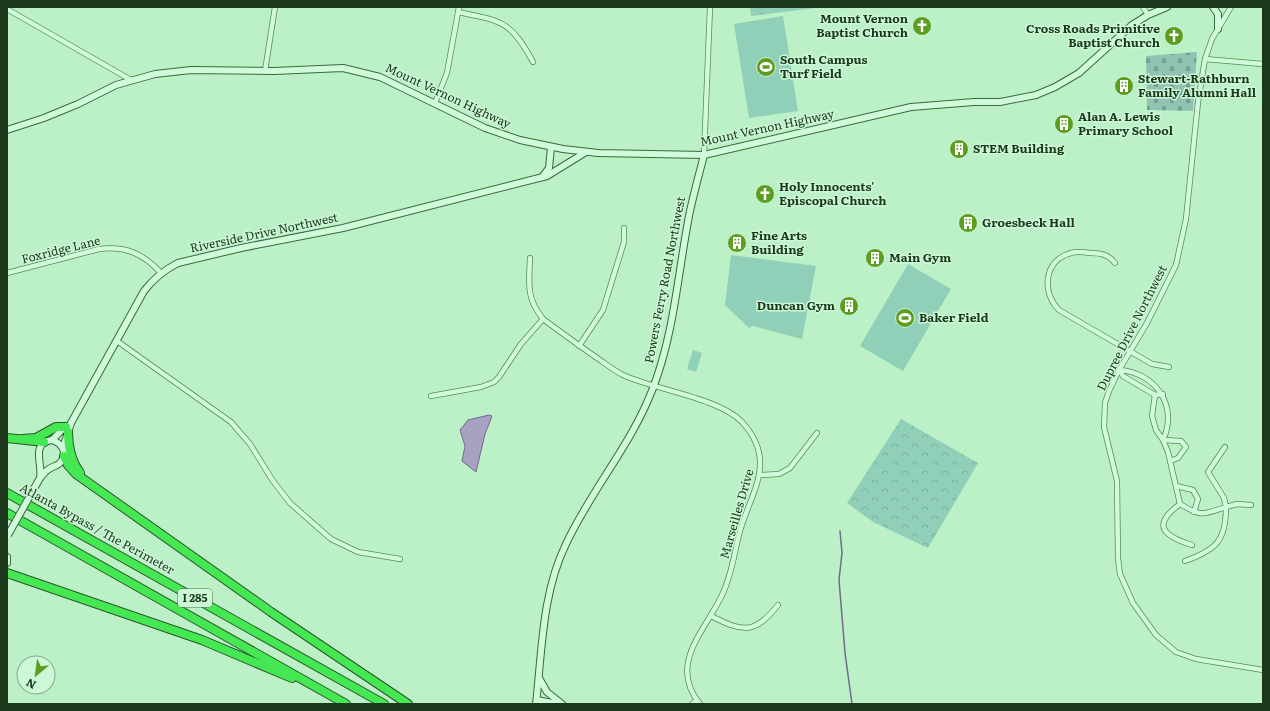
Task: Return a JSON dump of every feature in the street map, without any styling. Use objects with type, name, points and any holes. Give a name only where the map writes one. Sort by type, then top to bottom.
[{"type":"highway","points":[[22,440],[36,438],[56,428],[68,427],[69,451],[72,460],[86,480]]},
{"type":"highway","points":[[7,438],[48,441]]},
{"type":"highway","points":[[64,452],[72,470],[272,612],[408,704]]},
{"type":"highway","name":"Atlanta Bypass / The Perimeter","points":[[7,493],[384,704]]},
{"type":"highway","name":"I 285","points":[[7,514],[346,704]]},
{"type":"highway","points":[[7,574],[16,575],[202,640],[326,693]]},
{"type":"street","points":[[265,71],[274,7]]},
{"type":"street","points":[[704,155],[710,7]]},
{"type":"street","points":[[1143,7],[1148,15]]},
{"type":"street","name":"Mount Vernon Highway","points":[[7,130],[58,112],[130,80],[155,74],[180,71],[265,71],[331,67],[355,70],[380,77],[498,133],[520,140],[551,147],[586,152],[704,155],[911,107],[974,102],[1000,102],[1036,95],[1079,74],[1126,30],[1148,15],[1167,7]]},
{"type":"street","points":[[1214,7],[1218,14],[1218,29]]},
{"type":"street","name":"Dupree Drive Northwest","points":[[1231,7],[1218,29],[1205,59],[1198,102],[1186,219],[1181,246],[1168,283],[1119,370],[1109,391],[1104,418],[1105,437],[1117,481],[1118,558],[1126,590],[1156,635],[1176,652],[1196,659],[1263,670]]},
{"type":"street","points":[[7,9],[130,80]]},
{"type":"street","points":[[435,103],[447,73],[458,10],[491,18],[504,24],[518,36],[534,62]]},
{"type":"street","points":[[1205,59],[1263,64]]},
{"type":"street","points":[[543,176],[549,168],[551,147]]},
{"type":"street","name":"Riverside Drive Northwest","points":[[64,452],[68,427],[144,291],[161,273],[178,263],[199,257],[342,228],[543,176],[555,172],[586,152]]},
{"type":"street","name":"Powers Ferry Road Northwest","points":[[555,704],[537,702],[547,609],[555,574],[565,545],[594,493],[637,424],[654,386],[669,331],[689,216],[704,155]]},
{"type":"street","points":[[579,346],[603,310],[624,242],[624,228]]},
{"type":"street","name":"Foxridge Lane","points":[[7,274],[99,249],[114,248],[127,249],[140,254],[152,262],[161,273]]},
{"type":"street","points":[[1115,263],[1109,257],[1101,253],[1078,252],[1067,254],[1058,260],[1051,268],[1047,279],[1047,290],[1051,301],[1059,310],[1152,364],[1169,367]]},
{"type":"street","points":[[431,396],[482,387],[494,382],[521,344],[543,320],[535,308],[530,295],[530,258]]},
{"type":"street","name":"Marseilles Drive","points":[[543,320],[621,374],[718,406],[737,417],[748,430],[756,444],[760,460],[760,475],[757,488],[745,515],[728,583],[711,616],[694,642],[688,660],[689,682],[698,702]]},
{"type":"street","points":[[117,341],[230,422],[250,444],[290,503],[331,539],[358,552],[400,559]]},
{"type":"street","points":[[1119,370],[1123,376],[1155,395],[1163,394]]},
{"type":"street","points":[[1119,370],[1128,370],[1147,379],[1163,394],[1168,417],[1167,432],[1163,440]]},
{"type":"street","points":[[1155,395],[1152,416],[1156,430],[1163,440],[1170,461],[1180,504],[1194,512],[1204,514],[1237,504],[1251,505]]},
{"type":"street","name":"Riverside Drive Northwest","points":[[48,441],[68,427]]},
{"type":"street","points":[[760,475],[779,474],[790,468],[817,432]]},
{"type":"street","points":[[1163,440],[1181,441],[1186,447],[1178,458],[1170,461]]},
{"type":"street","points":[[8,536],[40,478],[49,468],[61,462],[64,452],[59,443],[48,441],[38,452],[40,478]]},
{"type":"street","points":[[1185,561],[1203,555],[1215,548],[1223,533],[1226,521],[1226,507],[1224,498],[1208,472],[1225,448]]},
{"type":"street","points":[[1176,486],[1193,490],[1198,499],[1194,512]]},
{"type":"street","points":[[1180,504],[1171,510],[1164,520],[1163,525],[1168,535],[1175,540],[1192,545]]},
{"type":"street","points":[[7,557],[7,563]]},
{"type":"street","points":[[711,616],[733,627],[747,628],[764,621],[778,604]]},
{"type":"street","points":[[539,678],[547,692],[562,704]]},
{"type":"street","points":[[692,704],[698,702]]},
{"type":"green space","points":[[750,7],[823,7],[751,16]]},
{"type":"green space","name":"South Campus Turf Field","points":[[783,16],[798,111],[749,118],[734,24]]},
{"type":"green space","points":[[1197,52],[1193,111],[1147,110],[1146,56]]},
{"type":"green space","points":[[731,255],[816,266],[802,339],[753,326],[749,328],[725,305]]},
{"type":"green space","name":"Baker Field","points":[[908,264],[951,289],[903,371],[860,346]]},
{"type":"green space","points":[[693,350],[702,353],[696,372],[687,369]]},
{"type":"green space","points":[[901,419],[978,463],[928,548],[873,522],[847,503]]},
{"type":"shaded area","points":[[489,415],[492,416],[485,434],[476,472],[462,461],[465,446],[460,430],[468,420]]},
{"type":"waterway","points":[[840,531],[842,553],[839,580],[845,653],[852,704]]},
{"type":"place","name":"Mount Vernon Baptist Church","points":[[922,26]]},
{"type":"place","name":"Cross Roads Primitive Baptist Church","points":[[1174,36]]},
{"type":"place","name":"South Campus Turf Field","points":[[766,67]]},
{"type":"place","name":"Stewart-Rathburn Family Alumni Hall","points":[[1124,86]]},
{"type":"place","name":"Alan A. Lewis Primary School","points":[[1064,124]]},
{"type":"place","name":"STEM Building","points":[[959,149]]},
{"type":"place","name":"Holy Innocents' Episcopal Church","points":[[765,194]]},
{"type":"place","name":"Groesbeck Hall","points":[[968,223]]},
{"type":"place","name":"Fine Arts Building","points":[[737,243]]},
{"type":"place","name":"Main Gym","points":[[875,258]]},
{"type":"place","name":"Duncan Gym","points":[[849,306]]},
{"type":"place","name":"Baker Field","points":[[905,318]]}]
